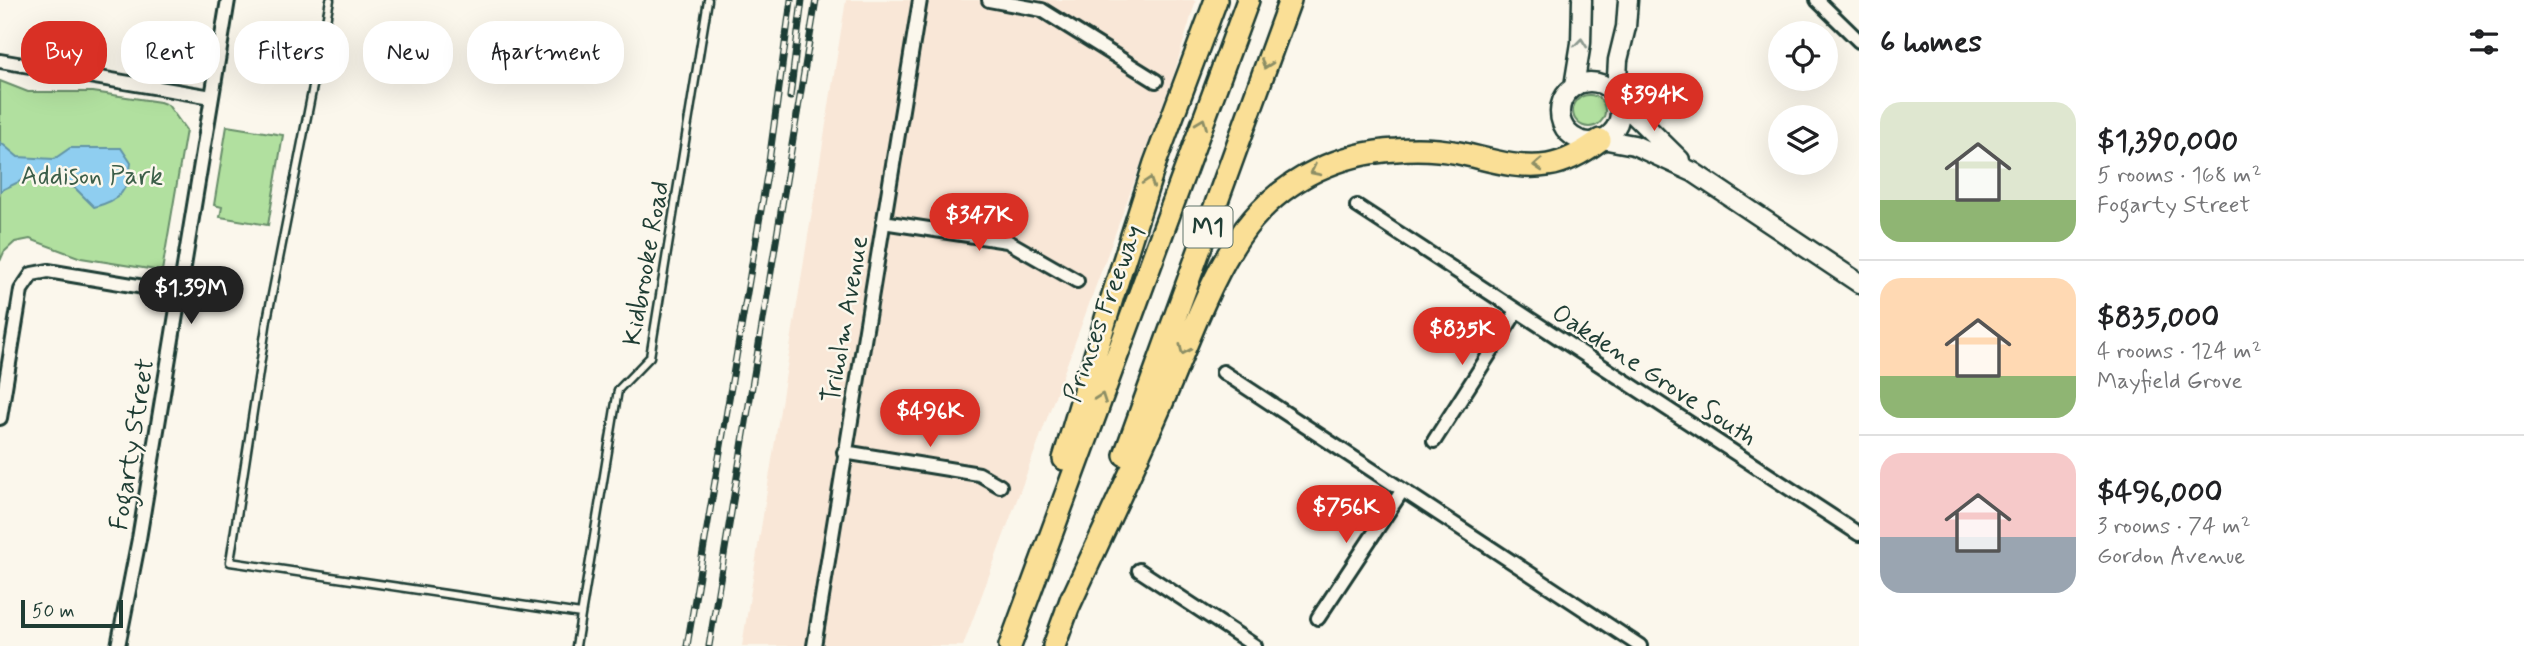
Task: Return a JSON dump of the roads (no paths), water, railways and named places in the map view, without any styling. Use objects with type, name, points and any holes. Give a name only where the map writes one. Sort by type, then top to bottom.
[{"type":"highway","points":[[1009,646],[1113,295],[1156,163],[1216,0]]},
{"type":"highway","name":"Princes Freeway","points":[[1009,646],[1248,0]]},
{"type":"highway","name":"M1","points":[[1054,646],[1290,0]]},
{"type":"highway","points":[[1067,610],[1221,269],[1241,234],[1267,204],[1322,167],[1363,153],[1434,150],[1512,164],[1540,166],[1574,157],[1601,140]]},
{"type":"main road","points":[[1582,0],[1581,50],[1574,86],[1562,101],[1559,112],[1568,134],[1580,141],[1601,140],[1634,145],[1693,172],[1859,283]]},
{"type":"main road","points":[[1601,140],[1612,133],[1618,122],[1620,110],[1616,97],[1619,52],[1626,27],[1629,0]]},
{"type":"main road","points":[[1574,86],[1597,82],[1607,87],[1693,172]]},
{"type":"street","name":"Fogarty Street","points":[[118,646],[228,0]]},
{"type":"street","name":"Triholm Avenue","points":[[814,646],[920,0]]},
{"type":"street","points":[[989,0],[1023,3],[1042,10],[1156,81]]},
{"type":"street","points":[[1817,0],[1859,41]]},
{"type":"street","points":[[0,61],[212,97]]},
{"type":"street","name":"Oakdene Grove South","points":[[1357,206],[1859,534]]},
{"type":"street","points":[[883,222],[1007,240],[1077,281]]},
{"type":"street","points":[[0,418],[21,290],[32,274],[48,271],[180,293]]},
{"type":"street","points":[[1434,441],[1517,311]]},
{"type":"street","points":[[1223,372],[1640,646]]},
{"type":"street","points":[[845,452],[979,474],[1000,485]]},
{"type":"street","points":[[1318,618],[1402,491]]},
{"type":"street","points":[[1139,570],[1255,646]]},
{"type":"lane","points":[[330,0],[267,320],[230,562],[582,614]]},
{"type":"lane","name":"Kidbrooke Road","points":[[576,646],[618,390],[650,357],[708,0]]},
{"type":"water","points":[[0,142],[18,157],[54,159],[70,148],[121,148],[131,163],[128,181],[117,197],[94,207],[75,188],[33,175],[0,191]]},
{"type":"railway","points":[[687,646],[768,169],[791,0]]},
{"type":"railway","points":[[790,97],[802,0]]},
{"type":"railway","points":[[709,646],[816,0]]},
{"type":"park label","name":"Addison Park","points":[[92,175]]}]
